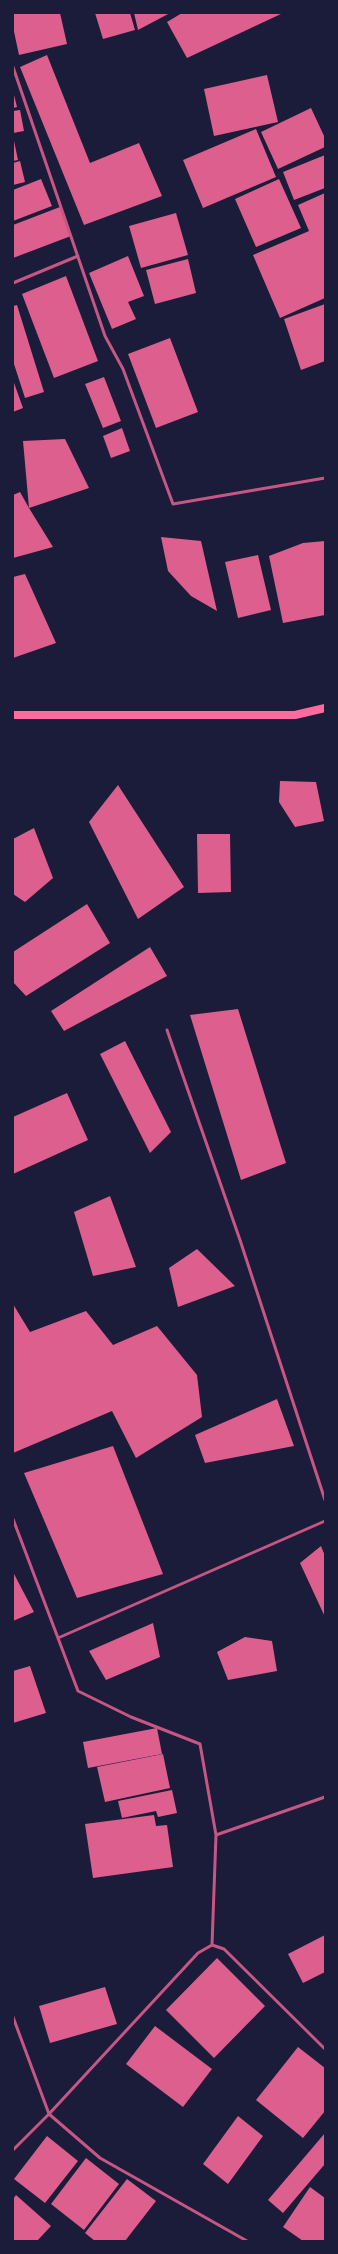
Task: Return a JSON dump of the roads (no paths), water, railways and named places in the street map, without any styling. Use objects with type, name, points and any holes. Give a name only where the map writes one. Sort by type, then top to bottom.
[{"type":"main road","points":[[13,715],[295,714],[325,708]]},
{"type":"lane","points":[[13,67],[105,336],[123,369],[173,504],[325,478]]},
{"type":"lane","points":[[13,283],[78,256]]},
{"type":"lane","points":[[167,1030],[240,1240],[325,1500]]},
{"type":"lane","points":[[13,1519],[78,1691],[131,1717],[200,1744],[216,1835],[212,1945]]},
{"type":"lane","points":[[58,1638],[325,1521]]},
{"type":"lane","points":[[216,1835],[325,1798]]},
{"type":"lane","points":[[13,2150],[49,2114],[198,1953],[212,1945],[224,1949],[325,2049]]},
{"type":"lane","points":[[13,2017],[49,2114],[100,2158],[247,2241]]}]
